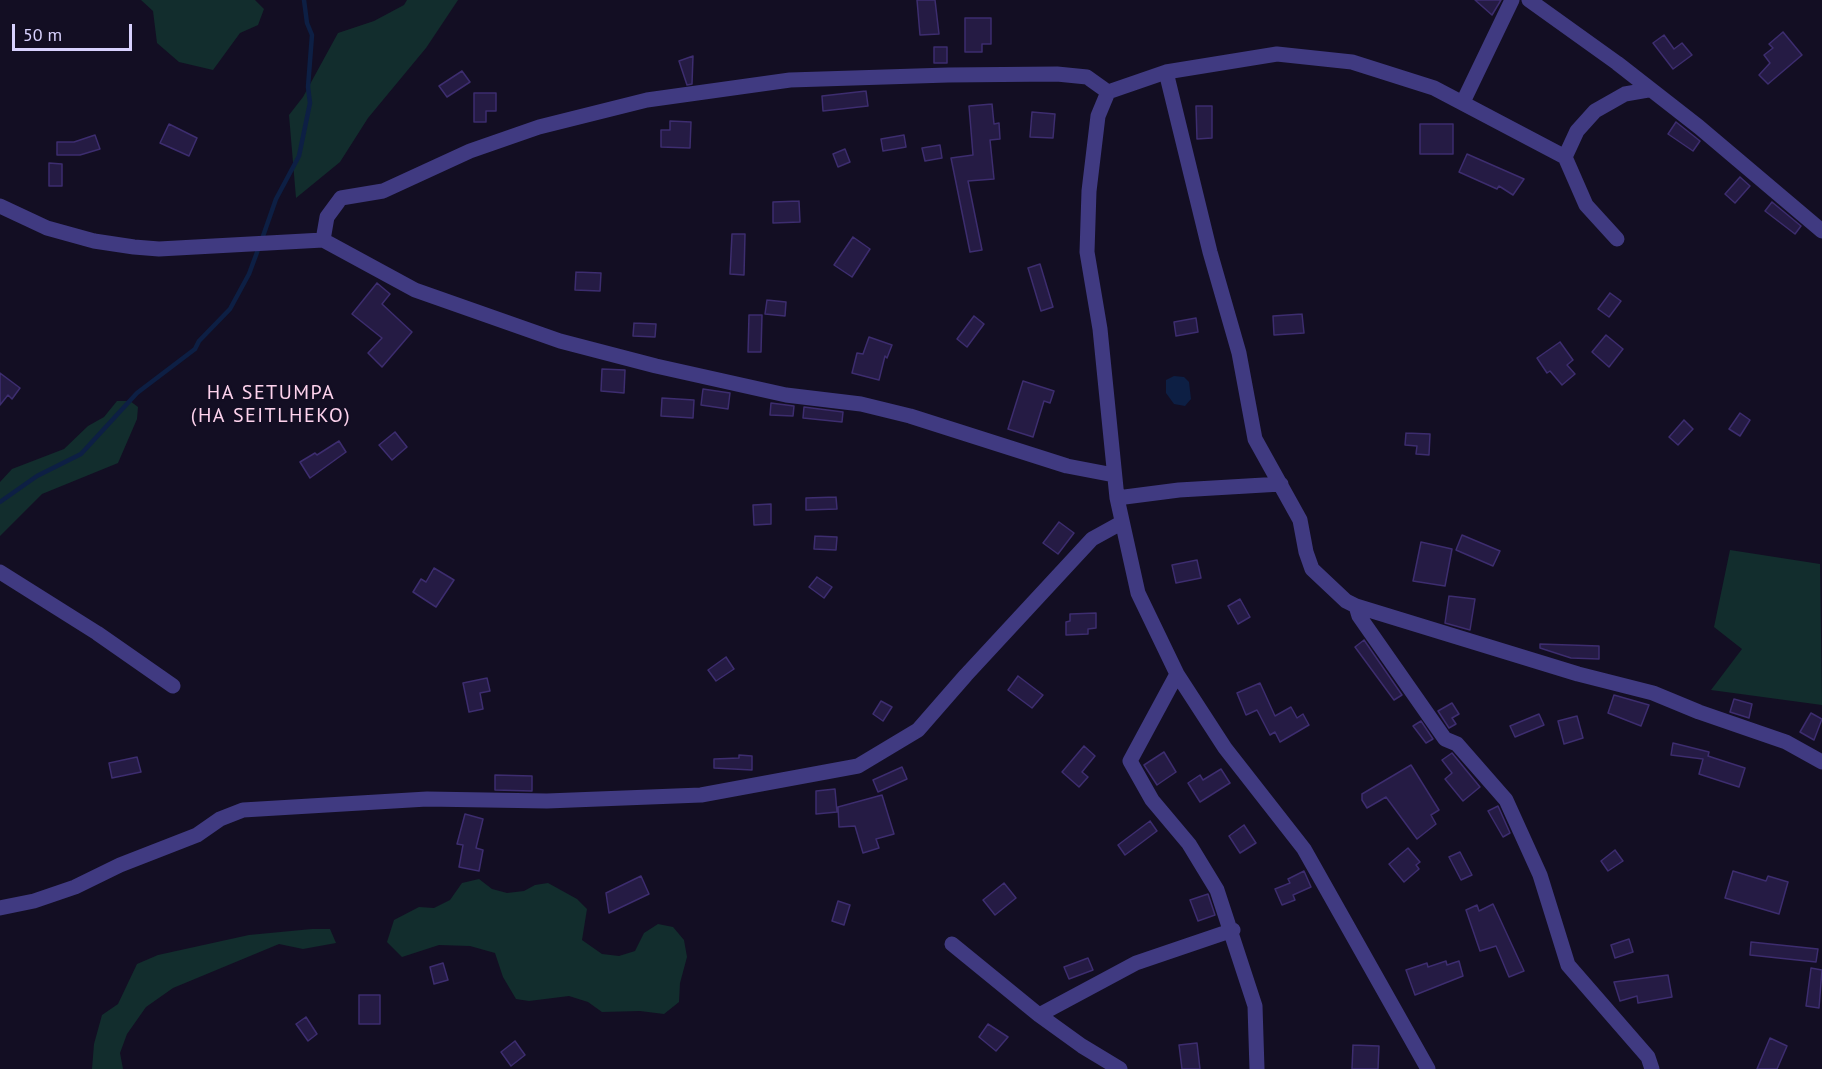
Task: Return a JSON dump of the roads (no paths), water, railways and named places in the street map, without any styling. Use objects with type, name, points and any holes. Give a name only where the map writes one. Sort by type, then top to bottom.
[{"type":"street","points":[[1463,102],[1512,0]]},
{"type":"street","points":[[1529,0],[1617,63],[1648,90],[1699,127],[1822,231]]},
{"type":"street","points":[[1428,1069],[1304,849],[1225,748],[1177,674],[1138,593],[1116,498],[1100,328],[1087,252],[1089,191],[1098,116],[1108,92],[1166,72],[1277,54],[1352,62],[1434,88],[1565,157],[1586,205],[1617,239]]},
{"type":"street","points":[[1166,72],[1210,252],[1239,353],[1255,439],[1300,520],[1312,569],[1346,601],[1356,606],[1578,674],[1653,693],[1786,742],[1822,762]]},
{"type":"street","points":[[323,240],[327,217],[341,198],[383,191],[470,151],[539,126],[646,100],[724,92],[790,80],[948,75],[1087,77],[1108,92]]},
{"type":"street","points":[[1565,157],[1577,131],[1595,111],[1626,94],[1648,90]]},
{"type":"street","points":[[0,206],[47,228],[134,247],[159,249],[323,240],[416,290],[560,341],[656,366],[764,390],[861,404],[910,416],[1067,466],[1114,475]]},
{"type":"street","points":[[1116,498],[1179,490],[1281,484]]},
{"type":"street","points":[[0,908],[34,901],[75,887],[120,865],[197,835],[220,819],[243,810],[427,799],[547,801],[701,795],[858,766],[918,730],[1092,539],[1121,523]]},
{"type":"street","points":[[0,572],[97,633],[173,686]]},
{"type":"street","points":[[1356,606],[1359,616],[1445,739],[1457,744],[1506,800],[1540,875],[1568,965],[1648,1057],[1652,1069]]},
{"type":"street","points":[[1177,674],[1130,761],[1152,800],[1189,844],[1217,890],[1233,930],[1255,1006],[1257,1069]]},
{"type":"street","points":[[1039,1015],[1136,963],[1233,930]]},
{"type":"street","points":[[952,944],[1101,1064],[1120,1069]]},
{"type":"water","points":[[1174,376],[1184,377],[1189,382],[1191,399],[1185,406],[1174,404],[1166,393],[1166,380]]},
{"type":"waterway","points":[[262,239],[276,199],[299,156],[310,103],[308,87],[312,35],[307,23],[304,0]]},
{"type":"waterway","points":[[0,502],[37,476],[81,454],[137,393],[195,349],[199,341],[230,309],[249,274],[259,247]]},
{"type":"district","name":"HA SETUMPA (HA SEITLHEKO)","points":[[271,404]]}]
